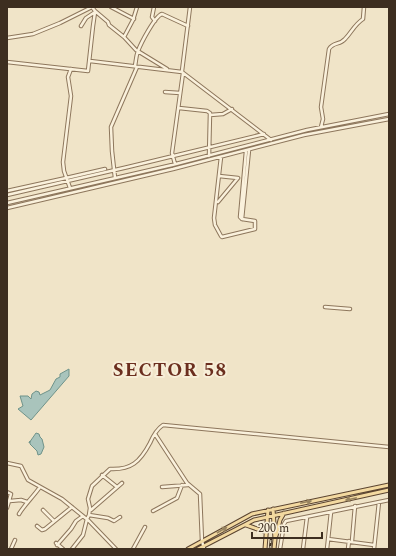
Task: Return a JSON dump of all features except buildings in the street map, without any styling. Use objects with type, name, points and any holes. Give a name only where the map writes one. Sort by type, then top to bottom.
[{"type":"main road","points":[[188,549],[252,514],[389,485]]},
{"type":"main road","points":[[198,549],[204,548],[254,520],[389,490]]},
{"type":"main road","points":[[273,509],[275,539]]},
{"type":"main road","points":[[265,549],[268,510]]},
{"type":"main road","points":[[274,549],[278,526],[284,513]]},
{"type":"main road","points":[[244,525],[266,532]]},
{"type":"street","points":[[7,38],[33,34],[92,7],[95,12],[108,22],[109,25],[124,37],[138,52],[167,70]]},
{"type":"street","points":[[111,7],[134,19]]},
{"type":"street","points":[[124,37],[134,19],[137,7]]},
{"type":"street","points":[[154,7],[152,17],[155,21]]},
{"type":"street","points":[[175,164],[173,156],[190,7]]},
{"type":"street","points":[[321,127],[323,119],[321,107],[329,49],[332,45],[344,40],[352,29],[363,19],[364,7]]},
{"type":"street","points":[[81,26],[86,18],[95,12]]},
{"type":"street","points":[[7,62],[88,71],[95,12]]},
{"type":"street","points":[[115,178],[111,127],[136,66],[138,52],[148,31],[161,14],[188,26]]},
{"type":"street","points":[[90,61],[182,72],[264,134],[273,144]]},
{"type":"street","points":[[70,188],[63,162],[71,96],[68,77],[72,69]]},
{"type":"street","points":[[165,92],[180,94]]},
{"type":"street","points":[[179,108],[208,111],[210,113],[209,156]]},
{"type":"street","points":[[210,115],[223,114],[232,109]]},
{"type":"street","points":[[7,203],[209,156],[321,127],[389,114]]},
{"type":"street","points":[[7,208],[311,134],[389,119]]},
{"type":"street","points":[[7,191],[114,171],[264,134]]},
{"type":"street","points":[[221,157],[214,221],[221,237],[255,229],[255,221],[240,218],[243,204],[248,150]]},
{"type":"street","points":[[7,195],[105,169]]},
{"type":"street","points":[[216,205],[238,178],[219,176]]},
{"type":"street","points":[[324,307],[350,309]]},
{"type":"street","points":[[89,516],[90,510],[88,499],[91,487],[110,469],[121,469],[134,464],[144,454],[161,426],[166,424],[389,447]]},
{"type":"street","points":[[155,434],[188,485],[201,496],[200,507],[202,541],[204,548]]},
{"type":"street","points":[[7,463],[21,466],[27,479],[58,496],[72,507],[116,549]]},
{"type":"street","points":[[102,476],[117,487]]},
{"type":"street","points":[[90,510],[122,483]]},
{"type":"street","points":[[153,511],[177,498],[182,485]]},
{"type":"street","points":[[162,487],[188,485]]},
{"type":"street","points":[[19,514],[40,487]]},
{"type":"street","points":[[7,492],[11,494],[7,508]]},
{"type":"street","points":[[10,501],[21,500],[27,502]]},
{"type":"street","points":[[280,549],[284,523],[355,506],[389,500]]},
{"type":"street","points":[[374,549],[380,502]]},
{"type":"street","points":[[348,549],[355,506]]},
{"type":"street","points":[[37,526],[44,530],[68,512],[72,507]]},
{"type":"street","points":[[43,510],[54,521]]},
{"type":"street","points":[[327,549],[330,512]]},
{"type":"street","points":[[63,549],[56,544],[71,529],[76,521],[89,516],[108,518],[114,521],[120,516]]},
{"type":"street","points":[[76,524],[84,517]]},
{"type":"street","points":[[75,548],[83,535],[84,517]]},
{"type":"street","points":[[303,549],[307,517]]},
{"type":"street","points":[[133,549],[145,527]]},
{"type":"street","points":[[328,538],[374,545]]},
{"type":"street","points":[[11,549],[15,540]]},
{"type":"water","points":[[69,369],[69,376],[31,420],[18,409],[23,406],[20,396],[28,396],[31,399],[32,394],[36,391],[39,392],[40,395],[50,390],[56,379],[60,377],[60,374]]},
{"type":"water","points":[[36,433],[39,434],[44,447],[41,454],[38,455],[37,451],[30,444]]},
{"type":"railway","points":[[270,549],[271,539]]},
{"type":"district","name":"SECTOR 58","points":[[170,369]]}]
